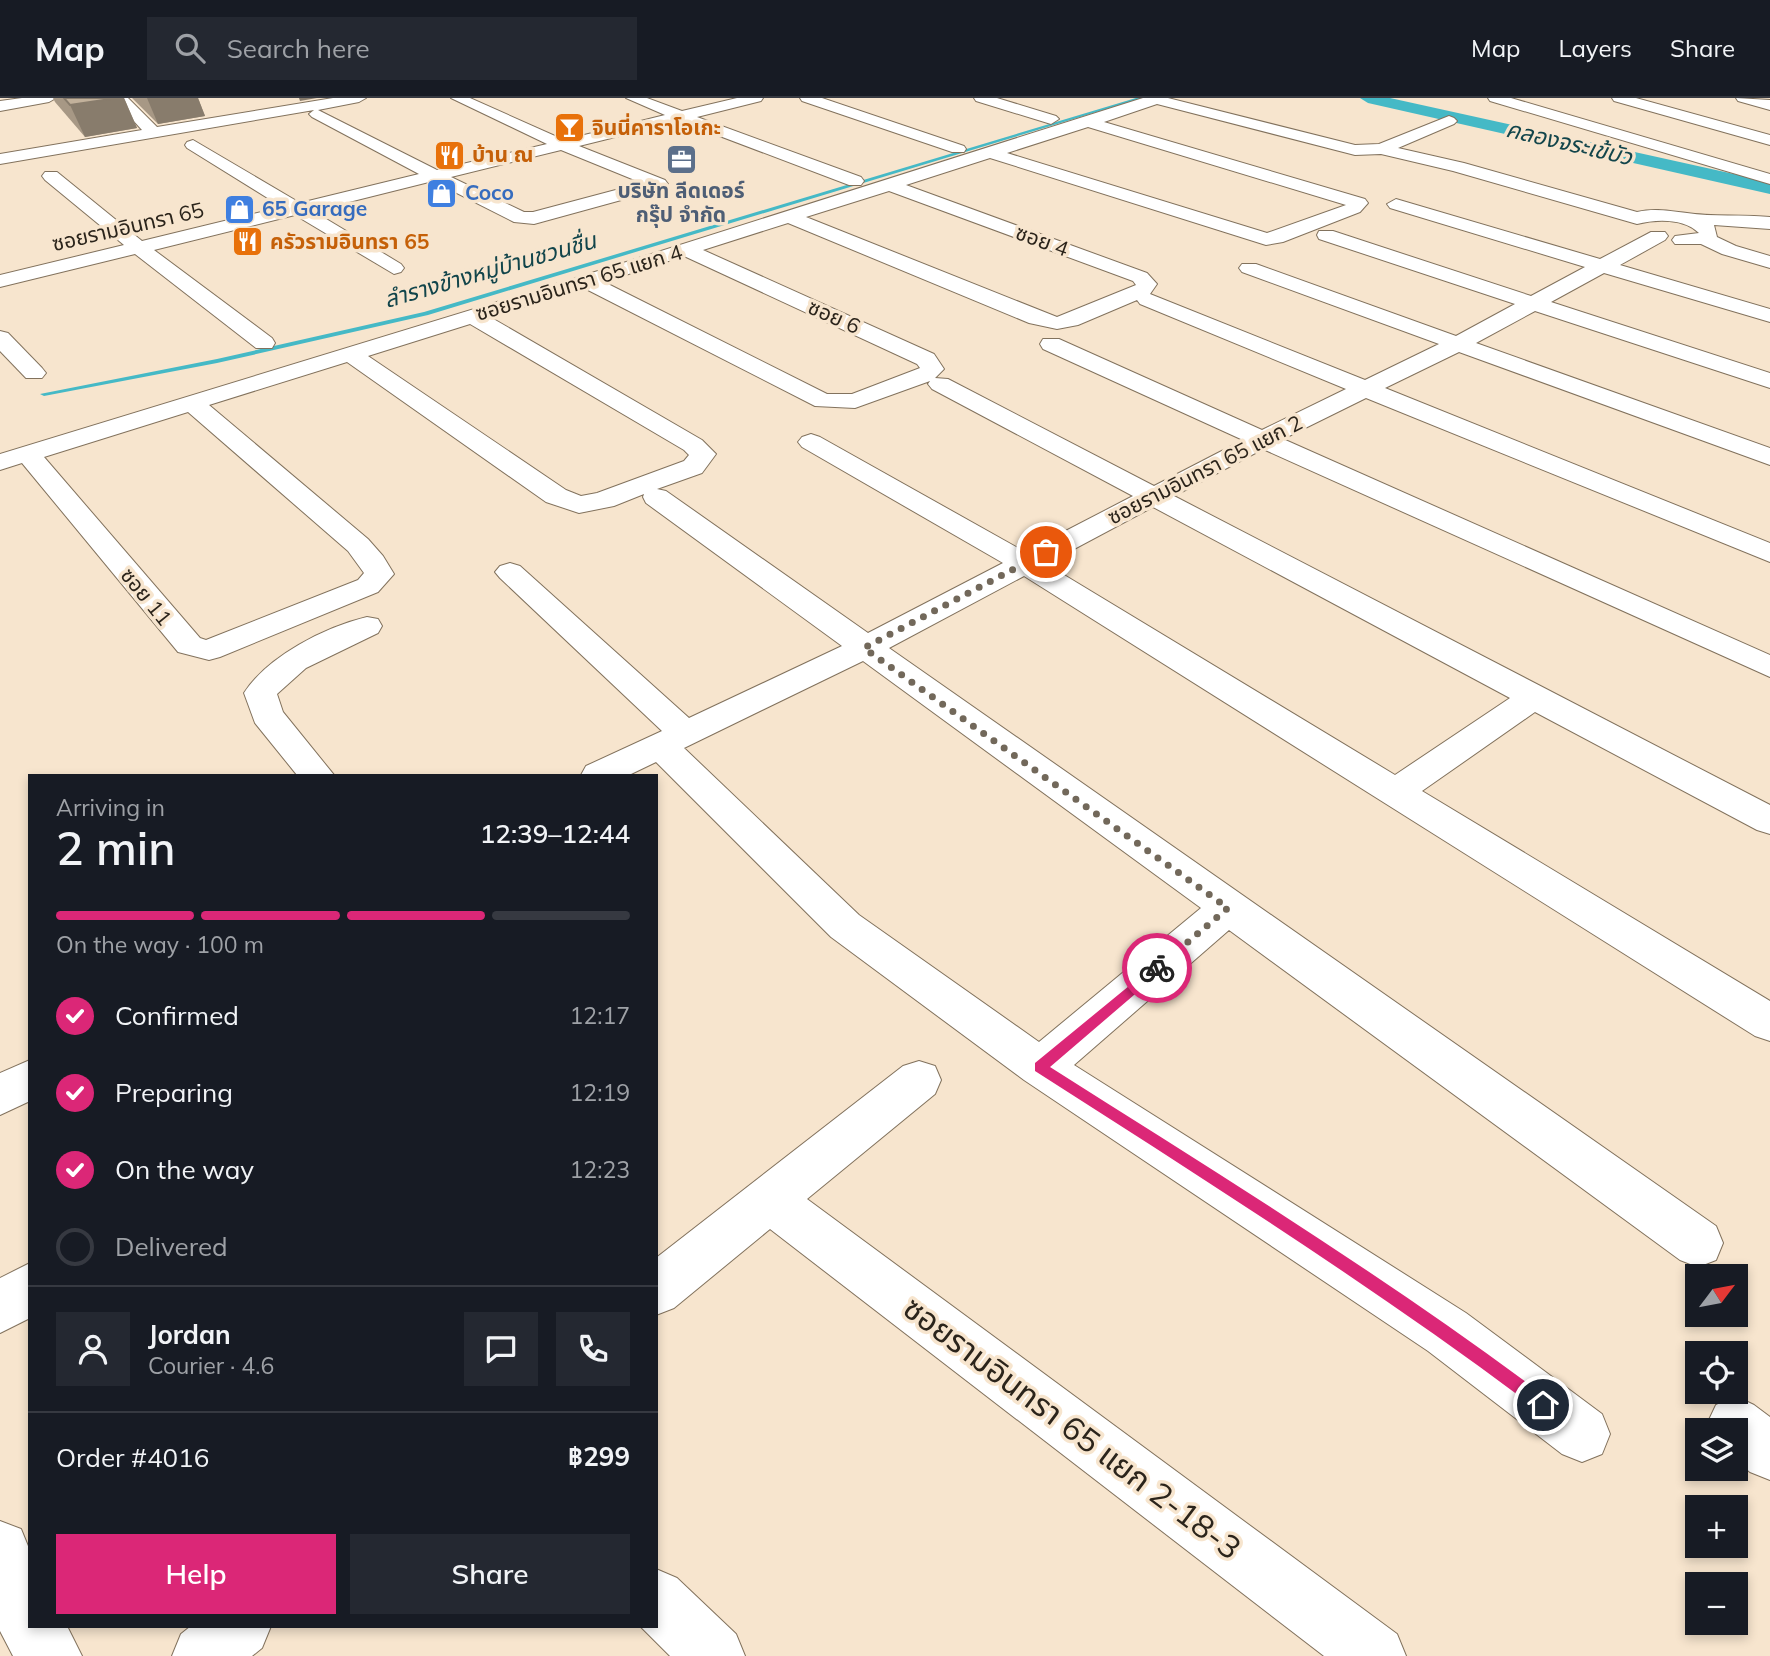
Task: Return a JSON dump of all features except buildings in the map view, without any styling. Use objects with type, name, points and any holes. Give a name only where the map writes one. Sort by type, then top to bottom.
[{"type":"street","points":[[0,106],[49,98]]},
{"type":"street","points":[[120,98],[153,132]]},
{"type":"street","points":[[0,159],[359,98]]},
{"type":"street","points":[[317,114],[522,218],[534,218],[659,184],[458,98]]},
{"type":"street","points":[[633,98],[855,181]]},
{"type":"street","name":"ซอยรามอินทรา 65","points":[[0,281],[756,98]]},
{"type":"street","points":[[807,98],[958,149]]},
{"type":"street","points":[[981,98],[1051,119]]},
{"type":"street","points":[[1495,98],[1770,179]]},
{"type":"street","points":[[1619,98],[1770,140]]},
{"type":"street","points":[[1567,121],[1676,98]]},
{"type":"street","points":[[1742,98],[1770,105]]},
{"type":"street","points":[[1152,99],[1434,171]]},
{"type":"street","name":"ซอยรามอินทรา 65 แยก 4","points":[[0,462],[586,281],[992,153],[1152,99]]},
{"type":"street","points":[[1381,149],[1449,121]]},
{"type":"street","points":[[992,153],[1252,236],[1276,238],[1321,229],[1359,203],[1088,122]]},
{"type":"street","points":[[193,145],[394,268]]},
{"type":"street","points":[[1355,150],[1381,149],[1458,167],[1683,240],[1709,235],[1706,227],[1688,219]]},
{"type":"street","points":[[51,176],[139,248],[264,343]]},
{"type":"street","name":"ซอย 4","points":[[890,185],[1140,277],[1147,284],[1145,289],[1106,304],[1054,333]]},
{"type":"street","points":[[1396,204],[1770,316]]},
{"type":"street","points":[[1647,227],[1665,215],[1688,219],[1737,219],[1770,223]]},
{"type":"street","points":[[788,216],[1037,318],[1054,333],[1265,438],[1756,661],[1770,633]]},
{"type":"street","name":"ซอยรามอินทรา 65 แยก 2","points":[[601,774],[864,648],[1265,438],[1457,344],[1604,266],[1647,227]]},
{"type":"street","points":[[1321,229],[1770,381]]},
{"type":"street","points":[[1704,238],[1728,250],[1770,262]]},
{"type":"street","name":"ซอย 6","points":[[586,281],[823,401],[844,403],[925,375],[932,369],[930,363],[685,249]]},
{"type":"street","points":[[1250,268],[1770,457]]},
{"type":"street","points":[[1147,300],[1770,552]]},
{"type":"street","points":[[350,354],[556,496],[579,505],[652,490],[693,467],[703,454],[472,316]]},
{"type":"street","points":[[0,338],[34,373]]},
{"type":"street","points":[[940,384],[1770,821]]},
{"type":"street","name":"ซอย 11","points":[[28,454],[188,645],[209,650],[368,586],[379,574],[373,562],[358,545],[192,403]]},
{"type":"street","points":[[811,442],[1026,564],[1770,1023]]},
{"type":"street","points":[[652,490],[864,648],[1698,1243]]},
{"type":"street","points":[[510,572],[673,739],[845,926],[1040,1067],[1447,1332],[1582,1434]]},
{"type":"street","points":[[315,774],[267,715],[260,693],[271,678],[304,655],[367,626]]},
{"type":"street","points":[[1396,792],[1534,697]]},
{"type":"street","points":[[1040,1067],[1228,908]]},
{"type":"street","points":[[0,1095],[28,1080]]},
{"type":"street","points":[[658,1288],[919,1080]]},
{"type":"street","name":"ซอยรามอินทรา 65 แยก 2-18-3","points":[[769,1199],[1375,1656]]},
{"type":"street","points":[[0,1307],[28,1289]]},
{"type":"street","points":[[0,1549],[28,1624]]},
{"type":"street","points":[[658,1601],[714,1656]]},
{"type":"street","points":[[30,1628],[51,1656]]},
{"type":"street","points":[[203,1656],[238,1628]]},
{"type":"waterway","name":"ลำรางข้างหมู่บ้านชวนชื่น","points":[[44,394],[217,361],[426,314],[1141,98]]},
{"type":"waterway","name":"คลองจระเข้บัว","points":[[1368,98],[1770,188]]},
{"type":"way so far","points":[[1046,552],[864,648],[1228,908],[1157,968]]},
{"type":"place","name":"จินนี่คาราโอเกะ","points":[[569,128]]},
{"type":"place","name":"บ้าน ณ","points":[[449,155]]},
{"type":"place","name":"บริษัท ลีดเดอร์ กรุ๊ป จำกัด","points":[[681,159]]},
{"type":"place","name":"Coco","points":[[442,193]]},
{"type":"place","name":"65 Garage","points":[[239,209]]},
{"type":"place","name":"ครัวรามอินทรา 65","points":[[247,242]]},
{"type":"route","points":[[1157,968],[1040,1067],[1447,1332],[1543,1405]]}]
